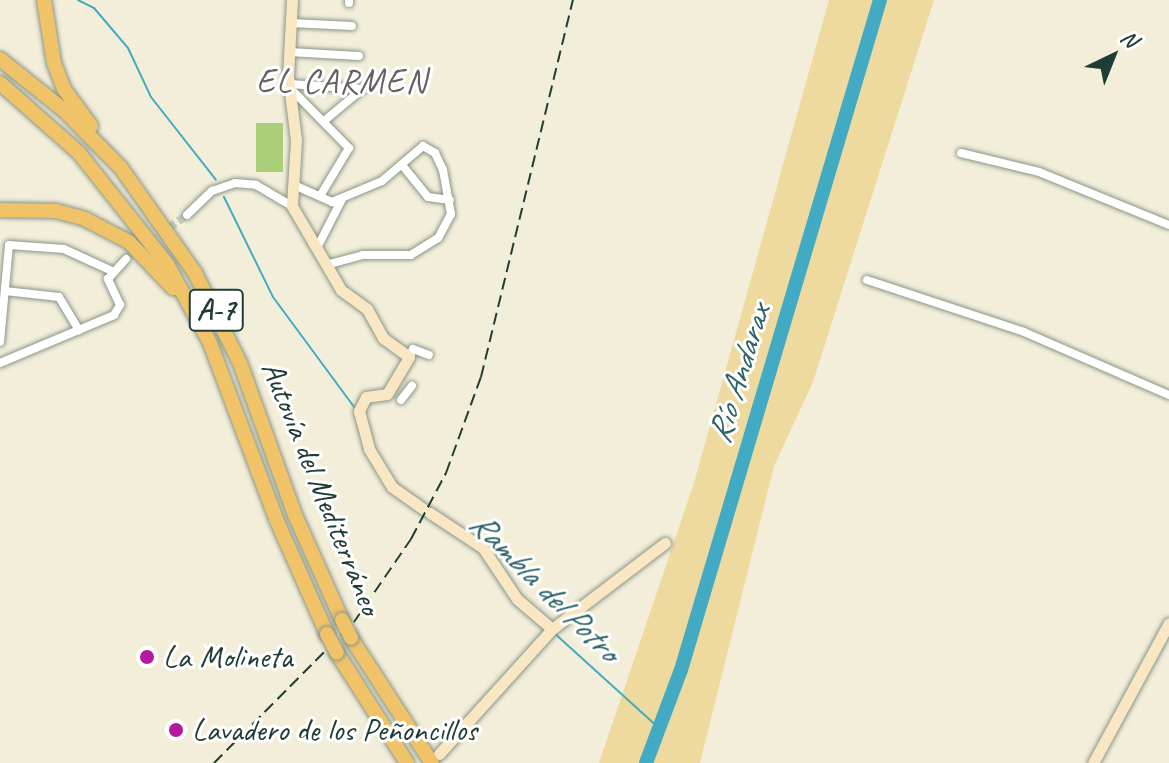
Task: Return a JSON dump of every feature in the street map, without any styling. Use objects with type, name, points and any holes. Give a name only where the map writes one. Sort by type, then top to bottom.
[{"type":"highway","points":[[44,0],[48,43],[64,89],[121,168]]},
{"type":"highway","name":"Autovía del Mediterráneo","points":[[0,59],[53,101],[121,168],[166,225],[224,325],[301,529],[351,638],[435,758]]},
{"type":"highway","name":"Autovía del Mediterráneo","points":[[0,83],[53,127],[104,180],[156,246],[197,315],[327,634],[407,763]]},
{"type":"highway","points":[[0,210],[56,211],[111,231],[146,257],[197,315]]},
{"type":"street","points":[[292,0],[289,52],[294,185],[292,206]]},
{"type":"street","points":[[291,23],[352,26]]},
{"type":"street","points":[[289,52],[359,56]]},
{"type":"street","points":[[324,121],[373,80]]},
{"type":"street","points":[[290,86],[363,89]]},
{"type":"street","points":[[290,86],[349,148],[320,196]]},
{"type":"street","points":[[294,185],[332,202],[373,187],[423,146],[430,148],[450,186],[444,232],[411,255],[363,255],[329,264]]},
{"type":"street","points":[[961,153],[1039,172],[1169,225]]},
{"type":"street","points":[[402,165],[421,192],[436,201],[450,200]]},
{"type":"street","points":[[187,215],[212,191],[235,183],[256,185],[292,206],[319,244],[341,290],[367,309],[383,338],[409,357]]},
{"type":"street","points":[[319,244],[342,198]]},
{"type":"street","points":[[0,342],[9,245],[64,249],[112,271]]},
{"type":"street","points":[[0,363],[117,312],[120,305],[108,279],[126,259]]},
{"type":"street","points":[[867,280],[1036,337],[1169,395]]},
{"type":"street","points":[[5,291],[59,297],[79,330]]},
{"type":"street","points":[[429,355],[413,349],[387,394],[366,397],[359,411],[369,449],[392,487],[483,548],[517,599],[552,629]]},
{"type":"street","points":[[392,386],[403,398],[412,386]]},
{"type":"street","points":[[435,758],[552,629],[665,543]]},
{"type":"street","points":[[1093,763],[1169,623]]},
{"type":"green space","points":[[256,123],[283,123],[283,172],[256,172]]},
{"type":"sand","points":[[829,0],[934,0],[813,382],[774,466],[700,763],[599,763],[694,483]]},
{"type":"waterway","name":"Rambla del Potro","points":[[78,0],[94,8],[128,48],[151,97],[216,180]]},
{"type":"waterway","name":"Río Andarax","points":[[646,763],[681,670],[880,0]]},
{"type":"waterway","name":"Rambla del Potro","points":[[224,197],[273,297],[354,407]]},
{"type":"waterway","name":"Rambla del Potro","points":[[553,632],[659,728]]},
{"type":"tunnel","points":[[149,242],[187,215]]},
{"type":"railway","points":[[214,763],[354,622],[411,539],[446,473],[481,377],[573,0]]},
{"type":"place","name":"La Molineta","points":[[147,657]]},
{"type":"place","name":"Lavadero de los Peñoncillos","points":[[176,730]]},
{"type":"district","name":"EL CARMEN","points":[[342,81]]}]
